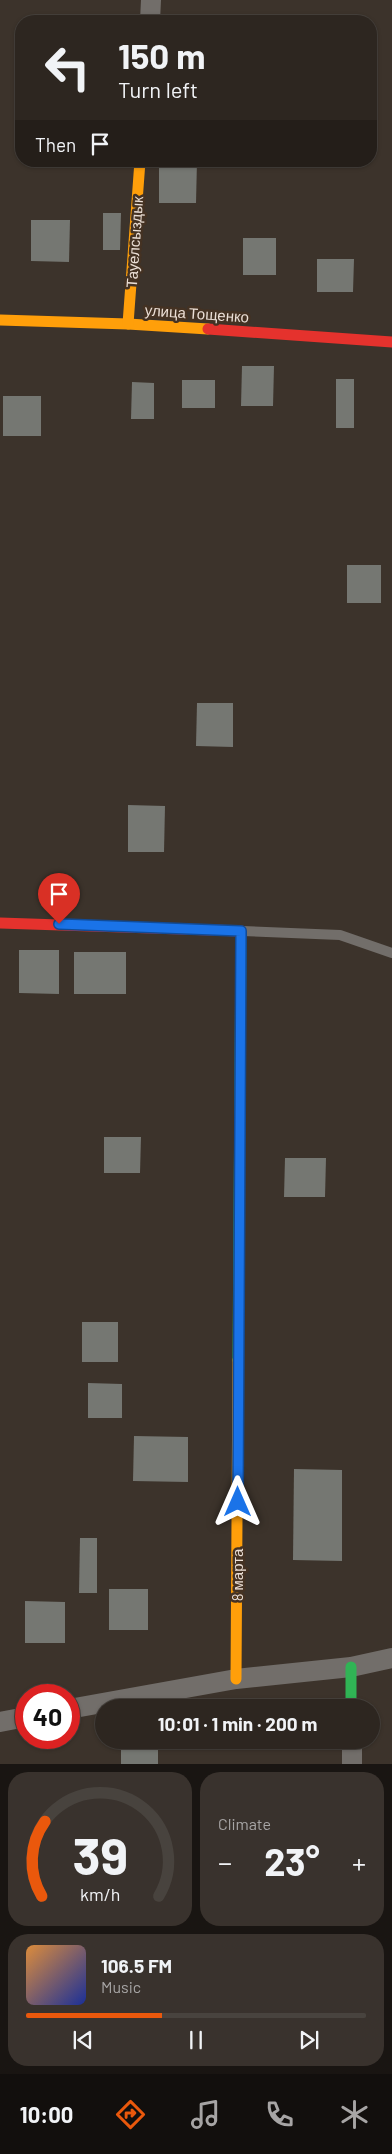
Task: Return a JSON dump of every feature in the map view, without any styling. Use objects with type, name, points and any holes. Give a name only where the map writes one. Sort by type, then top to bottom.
[{"type":"street","points":[[150,15],[151,0]]},
{"type":"street","name":"Тауелсыздык","points":[[128,324],[140,167]]},
{"type":"street","name":"улица Тощенко","points":[[0,320],[128,324],[392,342]]},
{"type":"street","points":[[0,922],[241,931]]},
{"type":"street","name":"8 марта","points":[[236,1679],[241,931]]},
{"type":"street","points":[[80,1707],[236,1679],[351,1666],[392,1658]]},
{"type":"street","points":[[351,1666],[352,1699]]},
{"type":"street","points":[[0,1722],[15,1719]]},
{"type":"street","points":[[352,1749],[352,1764]]},
{"type":"lane","points":[[241,931],[340,935],[392,953]]},
{"type":"building","points":[[159,167],[197,167],[196,203],[159,203]]},
{"type":"building","points":[[103,213],[121,213],[120,250],[103,250]]},
{"type":"building","points":[[31,220],[70,220],[69,262],[31,261]]},
{"type":"building","points":[[243,238],[276,238],[276,275],[243,275]]},
{"type":"building","points":[[317,259],[354,259],[353,292],[317,292]]},
{"type":"building","points":[[242,366],[274,366],[273,406],[241,406]]},
{"type":"building","points":[[336,379],[354,379],[354,428],[336,428]]},
{"type":"building","points":[[182,380],[215,380],[215,408],[182,408]]},
{"type":"building","points":[[132,382],[154,383],[154,419],[131,419]]},
{"type":"building","points":[[3,396],[41,396],[41,436],[3,436]]},
{"type":"building","points":[[347,565],[381,565],[381,603],[347,603]]},
{"type":"building","points":[[197,703],[233,703],[233,747],[196,746]]},
{"type":"building","points":[[128,805],[165,806],[164,852],[128,852]]},
{"type":"building","points":[[19,950],[59,950],[59,994],[19,993]]},
{"type":"building","points":[[74,952],[126,952],[126,994],[74,994]]},
{"type":"building","points":[[104,1137],[141,1137],[140,1173],[104,1173]]},
{"type":"building","points":[[285,1158],[326,1158],[325,1197],[284,1197]]},
{"type":"building","points":[[82,1322],[118,1322],[118,1362],[82,1362]]},
{"type":"building","points":[[88,1383],[122,1384],[122,1418],[88,1418]]},
{"type":"building","points":[[134,1436],[188,1437],[188,1482],[133,1481]]},
{"type":"building","points":[[294,1469],[342,1470],[342,1561],[293,1560]]},
{"type":"building","points":[[80,1538],[97,1538],[97,1593],[79,1593]]},
{"type":"building","points":[[109,1589],[148,1589],[148,1630],[109,1630]]},
{"type":"building","points":[[25,1601],[65,1602],[65,1643],[25,1643]]},
{"type":"building","points":[[121,1749],[158,1749],[158,1764],[121,1764]]},
{"type":"traffic: fast","points":[[238,1360],[241,938]]},
{"type":"traffic: fast","points":[[351,1667],[351,1699]]},
{"type":"traffic: slow","points":[[128,324],[140,167]]},
{"type":"traffic: slow","points":[[0,320],[128,324],[208,329]]},
{"type":"traffic: slow","points":[[236,1679],[238,1360]]},
{"type":"traffic: jam","points":[[208,329],[392,342]]},
{"type":"traffic: jam","points":[[0,923],[241,931],[241,938]]},
{"type":"route","points":[[59,924],[241,931],[238,1502]]}]
